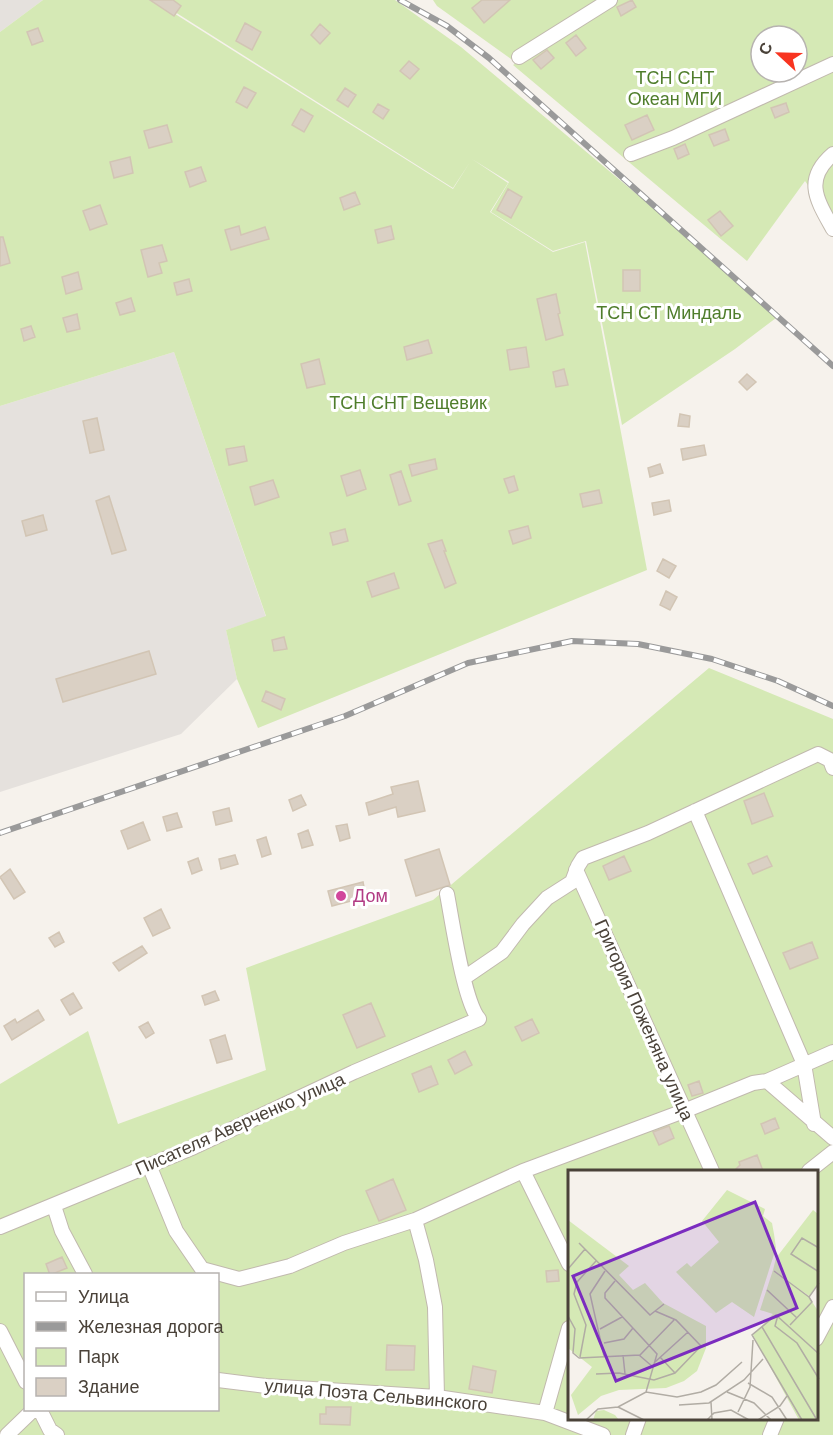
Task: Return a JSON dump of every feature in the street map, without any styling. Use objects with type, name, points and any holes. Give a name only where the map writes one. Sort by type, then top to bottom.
[{"type":"street","points":[[519,57],[610,0]]},
{"type":"street","points":[[631,154],[674,138],[833,64]]},
{"type":"street","points":[[833,155],[824,162],[814,186],[818,201],[833,229]]},
{"type":"street","points":[[447,894],[464,978],[502,952],[547,898],[572,882],[583,858],[648,833],[818,754],[831,764]]},
{"type":"street","points":[[695,811],[804,1064],[814,1124]]},
{"type":"street","name":"Григория Поженяна улица","points":[[576,870],[712,1170]]},
{"type":"street","name":"Писателя Аверченко улица","points":[[0,1227],[194,1147],[354,1072],[479,1019],[474,1014],[464,978]]},
{"type":"street","points":[[219,1275],[239,1279],[290,1266],[345,1243],[414,1220],[523,1171],[684,1112],[753,1083],[766,1081],[833,1052]]},
{"type":"street","points":[[766,1081],[833,1138]]},
{"type":"street","points":[[810,1170],[833,1152]]},
{"type":"street","points":[[149,1165],[176,1230],[200,1272]]},
{"type":"street","points":[[523,1171],[568,1262]]},
{"type":"street","points":[[54,1206],[62,1231],[84,1273]]},
{"type":"street","points":[[414,1220],[426,1260],[435,1307],[437,1397]]},
{"type":"street","points":[[818,1334],[833,1307]]},
{"type":"street","points":[[0,1331],[24,1378]]},
{"type":"street","points":[[545,1413],[568,1332]]},
{"type":"street","name":"улица Поэта Сельвинского","points":[[219,1380],[266,1386],[437,1397],[545,1413],[603,1435]]},
{"type":"street","points":[[7,1435],[32,1411]]},
{"type":"street","points":[[40,1411],[50,1430],[57,1435]]},
{"type":"street","points":[[633,1435],[639,1420]]},
{"type":"street","points":[[770,1435],[777,1420]]},
{"type":"shaded area","points":[[0,0],[43,0],[0,32]]},
{"type":"shaded area","points":[[174,352],[266,617],[226,630],[237,679],[181,734],[0,792],[0,406]]},
{"type":"green space","name":"ТСН СНТ Вещевик","points":[[43,0],[153,0],[453,189],[470,162],[453,188],[156,0],[395,0],[461,47],[670,222],[776,318],[735,349],[622,425],[586,241],[553,251],[491,212],[509,182],[472,159],[508,183],[490,212],[553,252],[585,242],[647,570],[258,728],[237,679],[226,630],[266,616],[174,352],[0,406],[0,32]]},
{"type":"green space","points":[[433,0],[604,0],[511,59],[437,6]]},
{"type":"green space","name":"ТСН СНТ Океан МГИ","points":[[618,0],[833,0],[833,221],[805,181],[747,261],[513,65]]},
{"type":"green space","points":[[709,668],[833,719],[833,1435],[0,1435],[0,1084],[88,1031],[118,1124],[266,1070],[246,968],[433,900]]},
{"type":"building","points":[[150,0],[173,0],[181,6],[174,16]]},
{"type":"building","points":[[482,0],[510,0],[484,23],[472,8]]},
{"type":"building","points":[[632,0],[636,7],[621,16],[617,7]]},
{"type":"building","points":[[245,23],[261,32],[252,50],[236,41]]},
{"type":"building","points":[[320,24],[330,33],[320,44],[311,35]]},
{"type":"building","points":[[38,28],[43,41],[32,45],[27,32]]},
{"type":"building","points":[[576,35],[586,48],[576,56],[566,43]]},
{"type":"building","points":[[547,50],[554,58],[541,69],[533,60]]},
{"type":"building","points":[[409,61],[419,69],[410,79],[400,71]]},
{"type":"building","points":[[244,87],[256,93],[247,108],[236,102]]},
{"type":"building","points":[[345,88],[356,95],[348,107],[337,100]]},
{"type":"building","points":[[786,103],[789,112],[775,118],[771,108]]},
{"type":"building","points":[[378,104],[389,110],[383,119],[373,112]]},
{"type":"building","points":[[301,109],[313,116],[304,132],[292,125]]},
{"type":"building","points":[[647,115],[654,130],[632,140],[625,125]]},
{"type":"building","points":[[167,125],[172,142],[149,148],[144,131]]},
{"type":"building","points":[[725,129],[729,140],[714,146],[709,135]]},
{"type":"building","points":[[685,144],[689,154],[678,159],[674,149]]},
{"type":"building","points":[[130,157],[133,173],[114,178],[110,162]]},
{"type":"building","points":[[201,167],[206,181],[190,187],[185,172]]},
{"type":"building","points":[[508,189],[522,197],[511,218],[497,210]]},
{"type":"building","points":[[355,192],[360,204],[344,210],[340,198]]},
{"type":"building","points":[[100,205],[107,224],[90,230],[83,211]]},
{"type":"building","points":[[720,211],[733,226],[721,236],[708,220]]},
{"type":"building","points":[[239,226],[241,235],[265,227],[269,239],[231,250],[225,230]]},
{"type":"building","points":[[391,226],[394,239],[378,243],[375,230]]},
{"type":"building","points":[[0,237],[3,237],[10,263],[0,266]]},
{"type":"building","points":[[162,245],[167,261],[159,263],[162,273],[148,277],[141,250]]},
{"type":"building","points":[[623,270],[640,270],[640,291],[623,291]]},
{"type":"building","points":[[78,272],[82,289],[66,294],[62,277]]},
{"type":"building","points":[[189,279],[192,291],[177,295],[174,283]]},
{"type":"building","points":[[556,294],[563,335],[546,340],[537,299]]},
{"type":"building","points":[[131,298],[135,311],[120,315],[116,303]]},
{"type":"building","points":[[77,314],[80,329],[67,332],[63,318]]},
{"type":"building","points":[[31,326],[35,337],[24,341],[21,329]]},
{"type":"building","points":[[428,340],[432,353],[407,360],[404,347]]},
{"type":"building","points":[[526,347],[529,367],[510,370],[507,350]]},
{"type":"building","points":[[319,359],[325,384],[307,388],[301,364]]},
{"type":"building","points":[[564,369],[568,385],[556,387],[553,372]]},
{"type":"building","points":[[747,374],[756,382],[747,390],[739,382]]},
{"type":"building","points":[[680,414],[690,416],[689,427],[678,426]]},
{"type":"building","points":[[97,418],[104,450],[90,453],[83,421]]},
{"type":"building","points":[[704,445],[706,455],[683,460],[681,449]]},
{"type":"building","points":[[244,446],[247,461],[229,465],[226,449]]},
{"type":"building","points":[[435,459],[437,469],[412,476],[409,465]]},
{"type":"building","points":[[660,464],[663,473],[650,477],[648,468]]},
{"type":"building","points":[[360,470],[366,489],[347,496],[341,476]]},
{"type":"building","points":[[401,471],[411,501],[399,505],[390,475]]},
{"type":"building","points":[[514,476],[518,490],[509,493],[504,479]]},
{"type":"building","points":[[273,480],[279,497],[255,505],[250,487]]},
{"type":"building","points":[[599,490],[602,503],[583,507],[580,494]]},
{"type":"building","points":[[109,496],[126,550],[112,554],[96,501]]},
{"type":"building","points":[[669,500],[671,511],[654,515],[652,503]]},
{"type":"building","points":[[43,515],[47,530],[26,536],[22,521]]},
{"type":"building","points":[[528,526],[531,538],[513,544],[509,531]]},
{"type":"building","points":[[345,529],[348,541],[333,545],[330,533]]},
{"type":"building","points":[[442,540],[456,583],[445,588],[428,544]]},
{"type":"building","points":[[663,559],[676,566],[669,578],[657,571]]},
{"type":"building","points":[[394,573],[399,588],[372,597],[367,582]]},
{"type":"building","points":[[666,591],[677,597],[670,610],[660,605]]},
{"type":"building","points":[[284,637],[287,649],[274,651],[272,640]]},
{"type":"building","points":[[149,651],[156,674],[63,702],[56,679]]},
{"type":"building","points":[[266,691],[285,699],[281,710],[262,701]]},
{"type":"building","points":[[418,781],[425,811],[398,817],[396,807],[369,815],[366,803],[393,794],[391,787]]},
{"type":"building","points":[[764,793],[773,816],[752,824],[744,801]]},
{"type":"building","points":[[301,795],[306,805],[293,811],[289,800]]},
{"type":"building","points":[[229,808],[232,821],[216,825],[213,812]]},
{"type":"building","points":[[177,813],[182,827],[167,831],[163,817]]},
{"type":"building","points":[[143,822],[150,840],[128,849],[121,831]]},
{"type":"building","points":[[347,824],[350,838],[340,841],[336,826]]},
{"type":"building","points":[[308,830],[313,845],[302,848],[298,834]]},
{"type":"building","points":[[266,837],[271,854],[262,857],[257,840]]},
{"type":"building","points":[[439,849],[450,885],[416,896],[405,860]]},
{"type":"building","points":[[235,855],[238,864],[221,869],[219,859]]},
{"type":"building","points":[[624,856],[631,871],[609,880],[603,866]]},
{"type":"building","points":[[767,856],[772,866],[753,874],[748,864]]},
{"type":"building","points":[[198,858],[202,870],[192,874],[188,862]]},
{"type":"building","points":[[10,869],[25,892],[14,899],[0,877]]},
{"type":"building","points":[[363,882],[366,897],[332,906],[328,891]]},
{"type":"building","points":[[161,909],[170,928],[153,936],[144,918]]},
{"type":"building","points":[[59,932],[64,942],[55,947],[49,938]]},
{"type":"building","points":[[812,942],[818,958],[790,969],[783,953]]},
{"type":"building","points":[[142,946],[147,953],[119,971],[113,963]]},
{"type":"building","points":[[215,991],[219,1000],[205,1005],[202,996]]},
{"type":"building","points":[[73,993],[82,1008],[70,1015],[61,1000]]},
{"type":"building","points":[[371,1003],[385,1036],[357,1048],[343,1015]]},
{"type":"building","points":[[38,1010],[44,1020],[12,1040],[4,1026],[15,1019],[17,1023]]},
{"type":"building","points":[[532,1019],[539,1033],[522,1041],[515,1027]]},
{"type":"building","points":[[148,1022],[154,1033],[146,1038],[139,1027]]},
{"type":"building","points":[[225,1035],[232,1059],[217,1063],[210,1040]]},
{"type":"building","points":[[465,1051],[472,1065],[455,1074],[448,1060]]},
{"type":"building","points":[[431,1066],[438,1084],[419,1092],[412,1074]]},
{"type":"building","points":[[699,1081],[703,1093],[692,1096],[688,1085]]},
{"type":"building","points":[[775,1118],[779,1128],[765,1134],[761,1124]]},
{"type":"building","points":[[669,1126],[674,1138],[659,1145],[653,1132]]},
{"type":"building","points":[[757,1155],[763,1170],[735,1170],[740,1165],[739,1162]]},
{"type":"building","points":[[393,1179],[406,1210],[379,1221],[366,1191]]},
{"type":"building","points":[[62,1257],[67,1268],[49,1273],[46,1264]]},
{"type":"building","points":[[558,1270],[559,1281],[547,1282],[546,1271]]},
{"type":"building","points":[[387,1345],[415,1346],[414,1370],[386,1370]]},
{"type":"building","points":[[473,1366],[496,1371],[492,1393],[469,1389]]},
{"type":"building","points":[[326,1407],[351,1407],[350,1425],[320,1424],[320,1414],[326,1414]]},
{"type":"railway","points":[[400,0],[447,26],[489,58],[833,366]]},
{"type":"railway","points":[[0,833],[345,716],[468,663],[572,641],[638,644],[712,659],[778,681],[833,706]]},
{"type":"place","name":"Дом","points":[[341,896]]},
{"type":"park label","name":"ТСН СТ Миндаль","points":[[669,313]]}]
